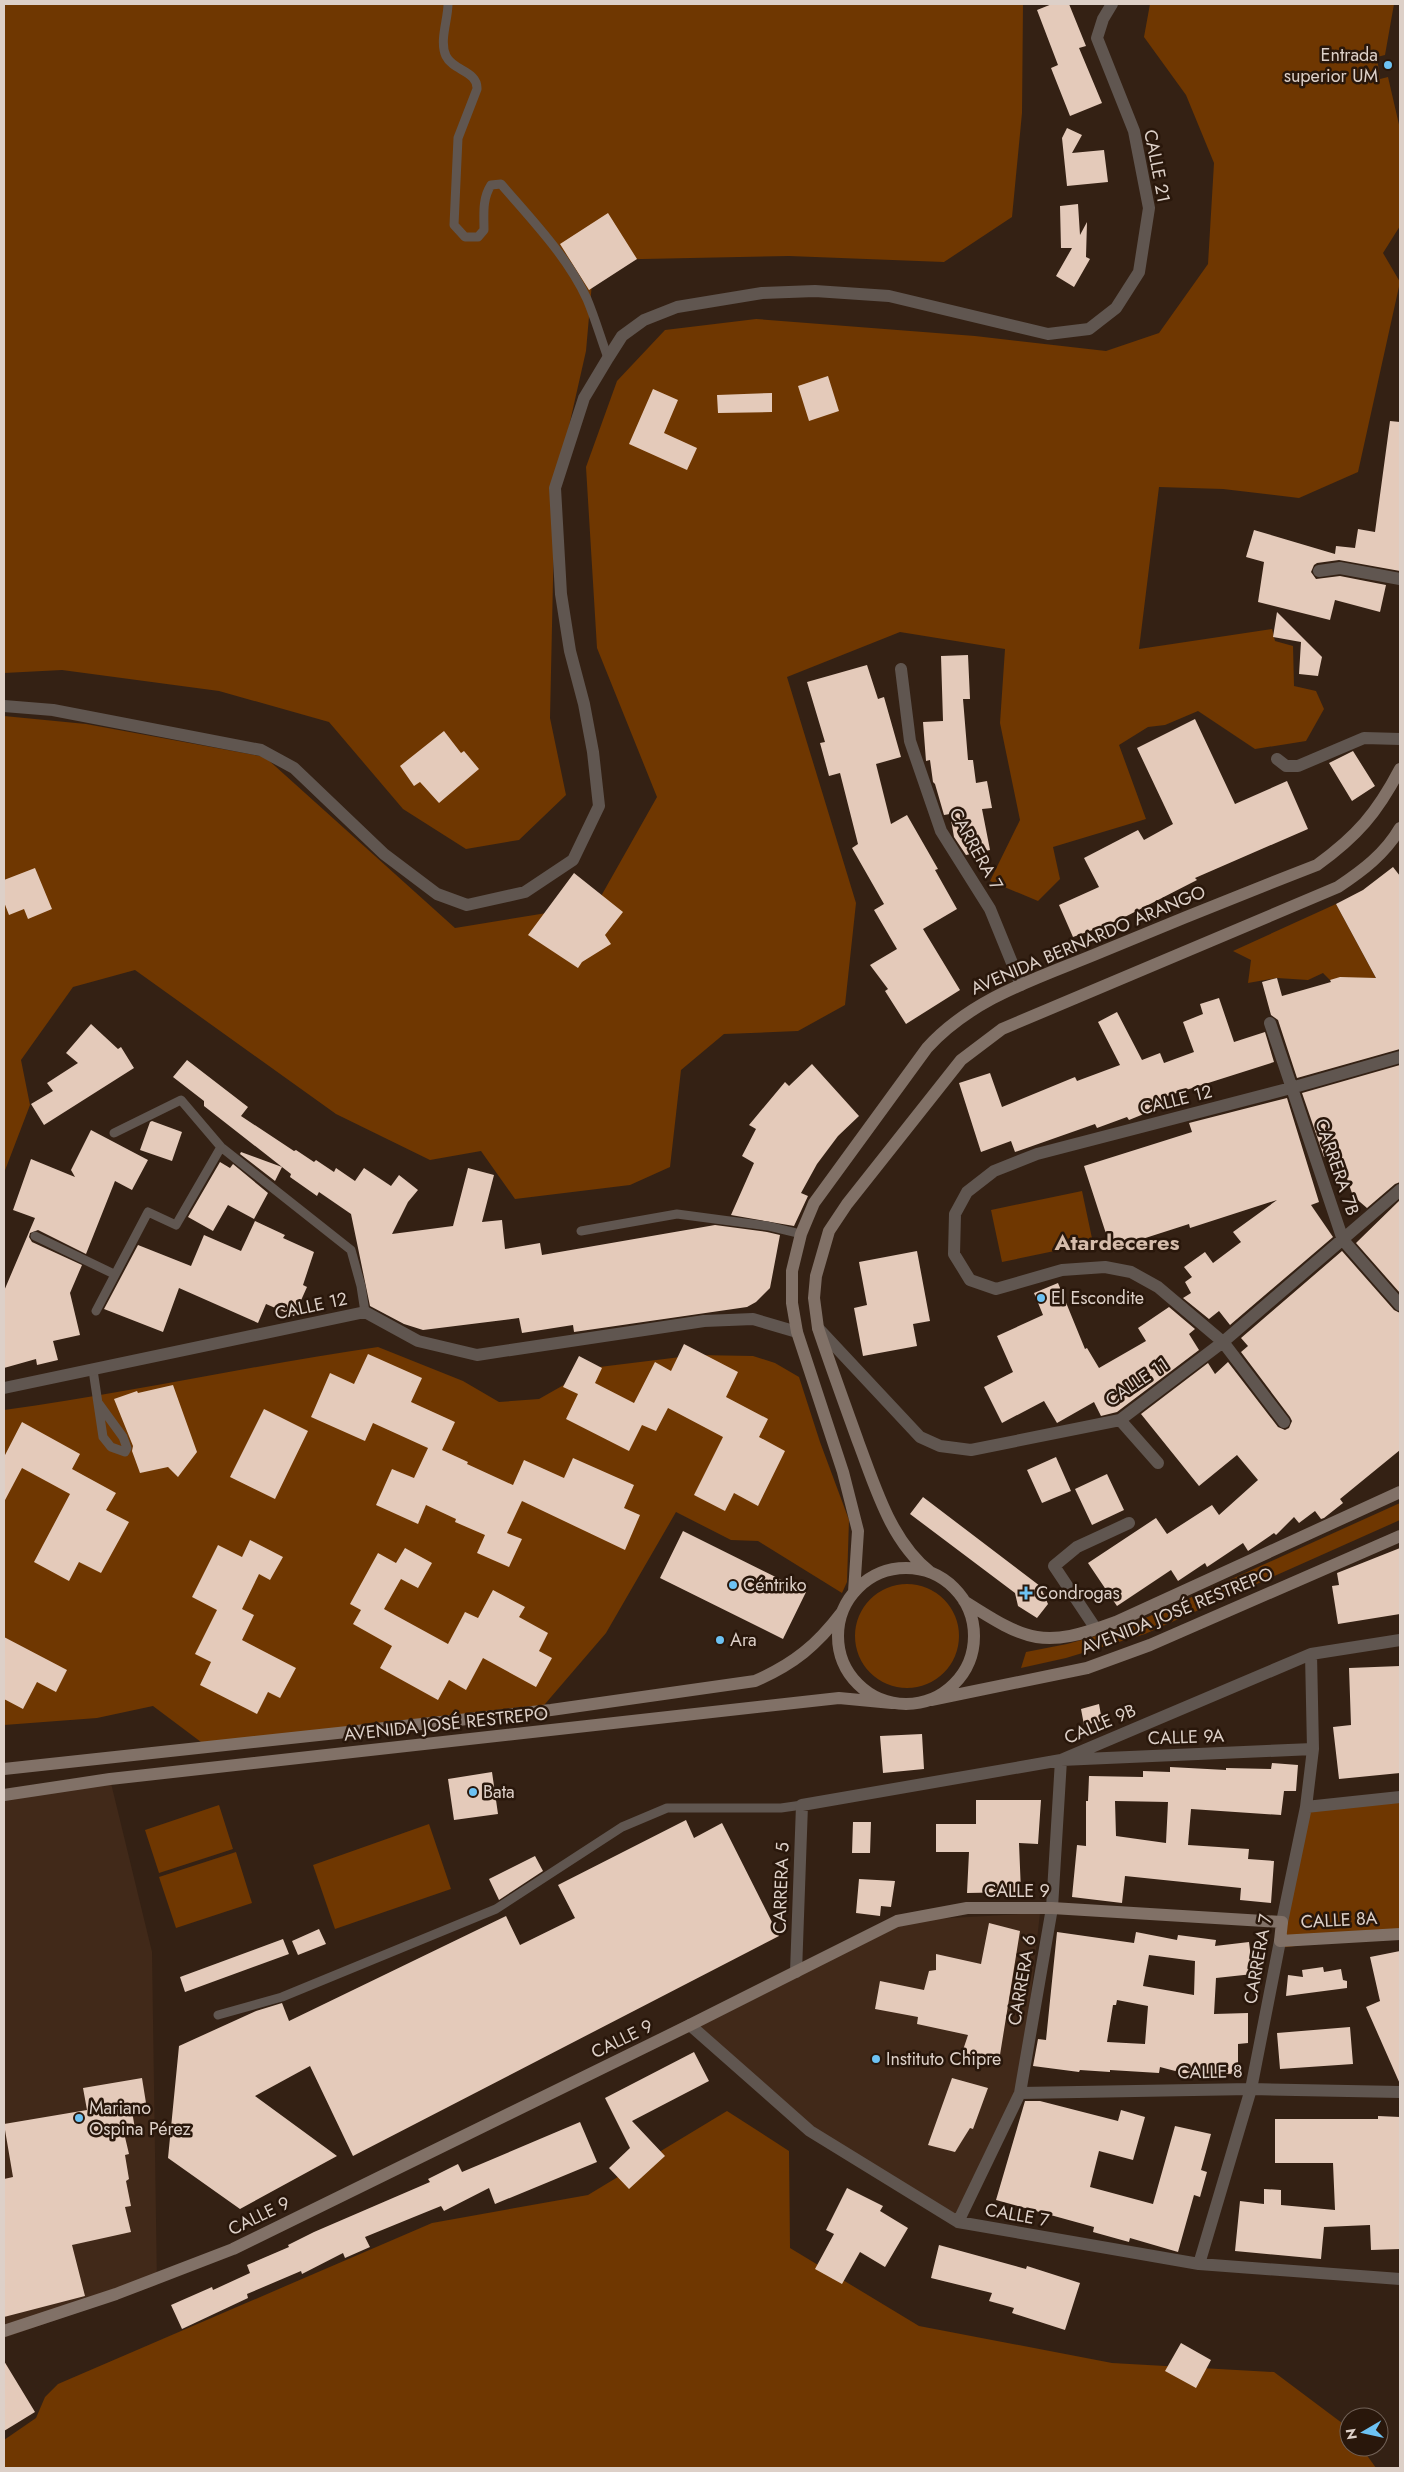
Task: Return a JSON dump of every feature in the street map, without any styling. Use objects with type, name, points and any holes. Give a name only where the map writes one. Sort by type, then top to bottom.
[{"type":"main road","name":"AVENIDA BERNARDO ARANGO","points":[[854,1592],[858,1531],[856,1521],[843,1472],[797,1332],[792,1303],[792,1271],[801,1234],[814,1203],[927,1048],[944,1028],[965,1012],[1021,985],[1316,865],[1346,843],[1373,816],[1400,769]]},
{"type":"main road","points":[[930,1572],[909,1568],[889,1570],[870,1578],[854,1592],[842,1612],[838,1631],[840,1650],[847,1669],[858,1684],[874,1696],[892,1703],[911,1704],[931,1700],[947,1690],[961,1676],[970,1658],[974,1639],[972,1619],[964,1601],[950,1584],[913,1559],[896,1532],[881,1502],[818,1328],[814,1298],[816,1276],[829,1231],[846,1204],[955,1067],[980,1043],[1002,1028],[1338,887],[1365,869],[1392,841],[1400,828]]},
{"type":"main road","name":"AVENIDA JOSÉ RESTREPO","points":[[964,1601],[995,1621],[1023,1635],[1042,1639],[1068,1637],[1096,1629],[1400,1492]]},
{"type":"main road","name":"AVENIDA JOSÉ RESTREPO","points":[[931,1700],[1088,1668],[1150,1644],[1400,1536]]},
{"type":"main road","name":"AVENIDA JOSÉ RESTREPO","points":[[4,1769],[551,1710],[755,1681],[785,1668],[804,1653],[822,1638],[842,1612]]},
{"type":"main road","name":"AVENIDA JOSÉ RESTREPO","points":[[4,1795],[119,1778],[839,1698],[892,1703]]},
{"type":"main road","name":"CALLE 9","points":[[4,2331],[116,2294],[233,2249],[690,2025],[897,1921],[967,1908],[1052,1908],[1282,1922]]},
{"type":"main road","name":"CARRERA 7","points":[[1280,1941],[1282,1922]]},
{"type":"main road","name":"CALLE 8A","points":[[1280,1941],[1400,1934]]},
{"type":"street","name":"CALLE 21","points":[[4,706],[53,710],[261,750],[294,768],[384,854],[437,894],[467,905],[525,892],[573,860],[599,806],[593,752],[584,704],[570,651],[561,594],[555,488],[584,398],[622,336],[644,320],[677,307],[762,293],[815,291],[889,296],[1048,334],[1089,329],[1116,308],[1139,272],[1149,208],[1134,131],[1097,38],[1103,19],[1112,4]]},
{"type":"street","points":[[1319,571],[1340,568],[1400,579]]},
{"type":"street","name":"CARRERA 7","points":[[901,669],[910,741],[941,831],[990,909],[1021,985]]},
{"type":"street","points":[[1276,758],[1286,766],[1298,766],[1364,738],[1400,739]]},
{"type":"street","name":"CARRERA 7B","points":[[1270,1023],[1343,1240],[1398,1297]]},
{"type":"street","name":"CALLE 12","points":[[1223,1342],[1158,1287],[1131,1272],[1105,1267],[1062,1270],[996,1289],[970,1280],[954,1254],[955,1214],[967,1192],[994,1171],[1037,1154],[1291,1088],[1400,1057]]},
{"type":"street","name":"CALLE 11","points":[[818,1328],[920,1436],[940,1446],[971,1450],[1120,1420],[1223,1342],[1400,1190]]},
{"type":"street","name":"CALLE 12","points":[[4,1388],[365,1312],[418,1341],[477,1355],[704,1321],[753,1319],[797,1332]]},
{"type":"street","points":[[1223,1342],[1284,1422]]},
{"type":"street","points":[[1120,1420],[1158,1463]]},
{"type":"street","points":[[1096,1629],[1054,1566],[1077,1547],[1129,1523]]},
{"type":"street","name":"CALLE 9B","points":[[802,1806],[1061,1760],[1311,1654],[1400,1640]]},
{"type":"street","name":"CARRERA 7","points":[[1282,1922],[1306,1807],[1313,1749],[1311,1654]]},
{"type":"street","name":"CALLE 9A","points":[[1061,1760],[1313,1749]]},
{"type":"street","name":"CARRERA 6","points":[[958,2222],[1020,2093],[1052,1908],[1061,1760]]},
{"type":"street","points":[[1306,1807],[1400,1796]]},
{"type":"street","name":"CARRERA 5","points":[[796,1972],[802,1806]]},
{"type":"street","name":"CARRERA 7","points":[[1199,2264],[1251,2089],[1280,1941]]},
{"type":"street","name":"CALLE 7","points":[[690,2025],[810,2131],[958,2222],[1199,2264],[1400,2279]]},
{"type":"street","name":"CALLE 8","points":[[1020,2093],[1251,2089],[1400,2092]]},
{"type":"lane","points":[[448,4],[444,40],[446,55],[453,66],[475,77],[478,82],[458,138],[454,225],[465,237],[478,237],[484,230],[486,192],[491,184],[501,184],[538,228],[574,276],[587,300],[608,358]]},
{"type":"lane","points":[[114,1133],[181,1100],[221,1146],[352,1250],[365,1312]]},
{"type":"lane","points":[[96,1311],[148,1212],[176,1225],[221,1146]]},
{"type":"lane","points":[[581,1231],[677,1214],[768,1226],[801,1234]]},
{"type":"lane","points":[[35,1236],[114,1274]]},
{"type":"lane","points":[[92,1370],[103,1438],[111,1446],[125,1452],[128,1448],[123,1438],[99,1404]]},
{"type":"lane","points":[[218,2015],[282,1997],[496,1909],[622,1827],[667,1808],[781,1808],[802,1806]]},
{"type":"shaded area","points":[[4,4],[1023,4],[1022,113],[1012,217],[944,262],[789,256],[594,260],[586,351],[555,488],[550,718],[566,795],[519,840],[466,849],[403,809],[329,722],[219,691],[62,670],[4,673]]},
{"type":"shaded area","points":[[1150,4],[1394,4],[1385,55],[1377,57],[1380,79],[1388,77],[1400,129],[1400,226],[1383,253],[1400,282],[1358,472],[1299,498],[1223,489],[1159,487],[1139,649],[1272,629],[1275,641],[1293,646],[1294,686],[1316,691],[1324,709],[1306,741],[1255,749],[1198,711],[1165,725],[1148,727],[1119,745],[1146,819],[1053,847],[1060,879],[1038,901],[990,881],[1020,820],[1000,723],[1005,649],[900,632],[787,677],[856,903],[845,1005],[798,1031],[724,1034],[681,1070],[670,1167],[630,1185],[515,1199],[481,1151],[430,1160],[336,1114],[135,970],[73,987],[21,1060],[30,1105],[4,1173],[4,716],[86,724],[265,757],[455,928],[596,905],[657,797],[597,648],[586,467],[617,381],[665,330],[756,319],[975,336],[1106,351],[1159,333],[1208,264],[1214,163],[1186,95],[1144,37]]},
{"type":"shaded area","points":[[1336,904],[1378,982],[1330,980],[1323,973],[1308,980],[1277,978],[1248,983],[1251,960],[1233,951]]},
{"type":"shaded area","points":[[1082,1191],[1093,1243],[1002,1262],[991,1210]]},
{"type":"shaded area","points":[[378,1347],[463,1381],[499,1402],[539,1399],[569,1382],[583,1369],[697,1355],[753,1356],[775,1363],[799,1377],[820,1442],[849,1520],[847,1582],[842,1593],[758,1541],[731,1540],[676,1512],[606,1633],[539,1711],[209,1748],[153,1706],[97,1718],[4,1725],[4,1410],[98,1396]]},
{"type":"shaded area","points":[[1400,1503],[1400,1520],[1145,1634],[1066,1658],[1021,1668],[1026,1652],[1067,1644],[1121,1629]]},
{"type":"shaded area","points":[[907,1584],[927,1588],[936,1593],[950,1607],[955,1616],[959,1636],[955,1656],[950,1665],[936,1679],[927,1684],[907,1688],[887,1684],[878,1679],[864,1665],[859,1656],[855,1636],[859,1616],[864,1607],[878,1593],[887,1588]]},
{"type":"shaded area","name":"Mariano Ospina Pérez","points":[[110,1779],[152,1952],[157,2285],[4,2338],[4,1795]]},
{"type":"shaded area","points":[[1400,1797],[1400,1933],[1279,1948],[1306,1807]]},
{"type":"shaded area","points":[[219,1805],[233,1849],[159,1873],[145,1830]]},
{"type":"shaded area","points":[[429,1824],[451,1889],[335,1929],[313,1865]]},
{"type":"shaded area","points":[[236,1852],[252,1903],[176,1928],[159,1877]]},
{"type":"shaded area","name":"Instituto Chipre","points":[[1040,1913],[1020,2093],[958,2222],[810,2131],[690,2025],[897,1921]]},
{"type":"shaded area","points":[[727,2111],[789,2151],[790,2248],[919,2326],[1112,2363],[1274,2372],[1339,2421],[1339,2457],[1368,2457],[1376,2468],[4,2468],[4,2440],[36,2418],[45,2397],[58,2384],[432,2223],[588,2195]]},
{"type":"building","points":[[1052,4],[1069,4],[1086,46],[1079,48],[1102,103],[1070,116],[1051,68],[1058,65],[1037,10]]},
{"type":"building","points":[[1067,128],[1082,135],[1072,153],[1104,150],[1108,182],[1067,186],[1062,138]]},
{"type":"building","points":[[1078,204],[1080,235],[1087,222],[1086,257],[1090,259],[1074,287],[1056,276],[1072,248],[1061,248],[1060,206]]},
{"type":"building","points":[[608,213],[637,259],[589,290],[560,244]]},
{"type":"building","points":[[828,376],[839,411],[809,421],[798,386]]},
{"type":"building","points":[[653,389],[678,400],[664,433],[697,448],[687,470],[629,444]]},
{"type":"building","points":[[772,393],[772,412],[718,413],[717,395]]},
{"type":"building","points":[[1390,421],[1400,422],[1400,571],[1339,560],[1317,563],[1311,572],[1316,579],[1340,576],[1386,585],[1380,612],[1335,600],[1330,620],[1258,602],[1264,562],[1246,557],[1254,530],[1335,554],[1336,546],[1355,548],[1358,529],[1375,532]]},
{"type":"building","points":[[1277,612],[1322,657],[1318,676],[1299,674],[1301,642],[1273,637]]},
{"type":"building","points":[[968,655],[970,699],[963,699],[968,760],[973,760],[976,783],[987,781],[992,808],[982,809],[990,850],[966,855],[954,837],[950,814],[944,815],[933,782],[930,760],[926,761],[923,722],[943,721],[941,656]]},
{"type":"building","points":[[867,665],[878,699],[884,697],[901,757],[876,764],[891,824],[907,815],[938,869],[935,870],[957,909],[923,929],[960,990],[906,1024],[885,991],[888,989],[870,965],[897,949],[874,910],[884,904],[852,848],[858,844],[840,773],[829,776],[820,743],[825,742],[807,682]]},
{"type":"building","points":[[1195,719],[1235,804],[1287,781],[1308,829],[1195,878],[1197,880],[1117,921],[1073,937],[1059,905],[1099,887],[1084,858],[1138,830],[1144,840],[1173,824],[1137,748]]},
{"type":"building","points":[[444,731],[461,753],[464,751],[479,769],[439,803],[420,782],[414,786],[400,766]]},
{"type":"building","points":[[1353,751],[1375,786],[1352,801],[1329,763]]},
{"type":"building","points":[[1393,867],[1400,876],[1400,1049],[1297,1078],[1278,1020],[1271,1015],[1262,982],[1277,978],[1282,996],[1331,982],[1330,980],[1340,977],[1376,978],[1336,904],[1363,890]]},
{"type":"building","points":[[35,868],[52,909],[28,919],[24,909],[9,915],[4,902],[4,880]]},
{"type":"building","points":[[574,873],[623,912],[605,935],[611,944],[582,962],[578,968],[528,935]]},
{"type":"building","points":[[1219,998],[1234,1042],[1265,1032],[1274,1062],[1164,1097],[1166,1105],[1129,1120],[1127,1117],[1097,1128],[1095,1124],[1015,1152],[1011,1141],[981,1152],[959,1083],[990,1073],[1002,1107],[1075,1077],[1077,1081],[1120,1065],[1098,1022],[1117,1012],[1142,1060],[1160,1053],[1164,1063],[1194,1052],[1183,1022],[1203,1014],[1200,1004]]},
{"type":"building","points":[[91,1024],[118,1049],[121,1047],[134,1068],[44,1125],[31,1104],[53,1091],[47,1083],[78,1063],[66,1053]]},
{"type":"building","points":[[187,1060],[248,1107],[241,1116],[294,1151],[296,1150],[314,1162],[316,1160],[334,1172],[336,1168],[355,1181],[364,1168],[391,1186],[399,1175],[418,1190],[408,1202],[392,1234],[453,1226],[468,1168],[494,1175],[482,1222],[502,1220],[505,1249],[540,1243],[542,1255],[715,1225],[767,1232],[780,1235],[770,1288],[756,1302],[747,1307],[574,1332],[573,1325],[522,1333],[519,1318],[423,1330],[404,1324],[370,1306],[351,1214],[319,1192],[317,1196],[290,1177],[291,1174],[204,1106],[204,1101],[173,1077]]},
{"type":"building","points":[[812,1064],[859,1116],[838,1136],[817,1164],[801,1193],[808,1196],[794,1226],[731,1215],[754,1163],[742,1156],[756,1129],[749,1125],[785,1082],[789,1086]]},
{"type":"building","points":[[1400,1065],[1400,1182],[1395,1184],[1367,1208],[1353,1196],[1338,1153],[1324,1157],[1302,1093]]},
{"type":"building","points":[[1287,1098],[1319,1202],[1311,1205],[1333,1237],[1230,1325],[1219,1311],[1209,1319],[1183,1298],[1191,1293],[1185,1282],[1192,1277],[1184,1267],[1205,1252],[1213,1263],[1241,1242],[1233,1232],[1277,1200],[1190,1228],[1189,1224],[1111,1249],[1084,1166],[1192,1132],[1189,1123]]},
{"type":"building","points":[[152,1121],[182,1132],[172,1161],[140,1150]]},
{"type":"building","points":[[91,1130],[148,1160],[132,1190],[115,1181],[86,1254],[38,1230],[30,1233],[29,1237],[32,1242],[82,1265],[70,1293],[80,1335],[53,1341],[58,1360],[37,1365],[36,1359],[4,1368],[4,1291],[35,1218],[13,1210],[31,1159],[75,1177],[71,1170]]},
{"type":"building","points":[[241,1152],[282,1167],[275,1181],[240,1154]]},
{"type":"building","points":[[220,1162],[230,1168],[233,1164],[268,1193],[254,1219],[228,1205],[213,1231],[188,1217]]},
{"type":"building","points":[[1400,1200],[1400,1293],[1356,1243]]},
{"type":"building","points":[[255,1221],[285,1235],[283,1238],[314,1252],[303,1285],[307,1287],[294,1316],[266,1304],[258,1323],[179,1288],[163,1332],[104,1309],[138,1245],[191,1266],[204,1235],[241,1251]]},
{"type":"building","points":[[917,1251],[930,1321],[913,1324],[917,1346],[863,1356],[854,1308],[867,1305],[859,1262]]},
{"type":"building","points":[[1342,1251],[1394,1310],[1400,1313],[1400,1450],[1340,1499],[1343,1503],[1324,1518],[1321,1519],[1315,1511],[1299,1523],[1294,1517],[1276,1535],[1274,1533],[1248,1551],[1243,1543],[1207,1567],[1205,1563],[1178,1581],[1171,1570],[1117,1606],[1088,1563],[1156,1518],[1167,1534],[1212,1505],[1219,1515],[1258,1480],[1237,1455],[1199,1486],[1141,1414],[1208,1363],[1215,1374],[1228,1362],[1278,1427],[1285,1430],[1289,1428],[1292,1421],[1290,1417],[1241,1352],[1248,1346],[1241,1338]]},
{"type":"building","points":[[1058,1283],[1085,1349],[1087,1348],[1099,1368],[1146,1341],[1138,1328],[1169,1307],[1195,1329],[1189,1334],[1199,1350],[1117,1412],[1101,1416],[1094,1402],[1057,1423],[1044,1401],[1002,1423],[984,1387],[1013,1372],[997,1336],[1043,1315],[1034,1293]]},
{"type":"building","points":[[684,1344],[738,1372],[726,1397],[768,1419],[759,1437],[785,1451],[758,1506],[734,1493],[725,1511],[694,1495],[723,1437],[668,1408],[656,1431],[642,1425],[629,1451],[566,1419],[578,1394],[563,1387],[579,1356],[602,1368],[595,1383],[634,1403],[655,1362],[671,1371]]},
{"type":"building","points":[[368,1354],[422,1378],[411,1402],[455,1422],[442,1450],[468,1462],[467,1464],[513,1485],[524,1460],[564,1478],[573,1458],[634,1485],[624,1508],[640,1515],[625,1550],[522,1501],[507,1533],[522,1539],[509,1567],[477,1553],[485,1535],[455,1522],[456,1519],[426,1505],[418,1524],[376,1505],[392,1469],[414,1478],[428,1448],[373,1423],[365,1441],[311,1417],[330,1373],[354,1384]]},
{"type":"building","points":[[173,1385],[197,1452],[178,1477],[168,1467],[140,1473],[132,1451],[133,1446],[114,1399],[137,1391],[138,1393]]},
{"type":"building","points":[[264,1409],[308,1431],[275,1499],[230,1477]]},
{"type":"building","points":[[22,1422],[80,1454],[72,1469],[116,1493],[106,1510],[129,1522],[101,1573],[79,1562],[69,1581],[34,1562],[70,1494],[22,1468],[4,1502],[4,1457]]},
{"type":"building","points":[[1056,1457],[1071,1491],[1042,1503],[1027,1470]]},
{"type":"building","points":[[1107,1474],[1124,1510],[1092,1525],[1075,1489]]},
{"type":"building","points":[[923,1497],[1040,1586],[1048,1604],[1037,1618],[1018,1606],[1015,1593],[910,1514]]},
{"type":"building","name":"Céntriko","points":[[683,1531],[806,1592],[783,1639],[660,1578]]},
{"type":"building","points":[[250,1540],[283,1557],[270,1580],[259,1574],[242,1609],[254,1615],[242,1640],[296,1668],[280,1698],[268,1692],[257,1714],[200,1685],[211,1662],[195,1654],[217,1610],[192,1597],[218,1545],[242,1557]]},
{"type":"building","points":[[405,1548],[432,1563],[418,1588],[401,1579],[384,1609],[448,1644],[465,1612],[478,1618],[493,1590],[525,1607],[519,1617],[548,1633],[539,1651],[552,1658],[536,1687],[483,1658],[466,1690],[449,1680],[438,1700],[380,1668],[392,1646],[353,1624],[361,1610],[350,1604],[378,1553],[396,1563]]},
{"type":"building","points":[[1400,1548],[1400,1614],[1338,1624],[1332,1586],[1339,1585],[1337,1573]]},
{"type":"building","points":[[4,1637],[67,1670],[56,1692],[37,1682],[23,1709],[4,1699]]},
{"type":"building","points":[[1400,1666],[1400,1773],[1339,1779],[1333,1727],[1351,1725],[1349,1668]]},
{"type":"building","points":[[1099,1704],[1102,1721],[1084,1725],[1081,1709]]},
{"type":"building","points":[[922,1734],[924,1769],[883,1773],[880,1736]]},
{"type":"building","points":[[1272,1763],[1298,1765],[1296,1791],[1284,1791],[1281,1815],[1191,1809],[1188,1845],[1249,1849],[1248,1859],[1274,1861],[1271,1903],[1240,1900],[1241,1888],[1125,1876],[1122,1903],[1072,1897],[1077,1845],[1086,1846],[1086,1801],[1088,1801],[1089,1776],[1143,1777],[1143,1771],[1170,1772],[1170,1767],[1226,1770],[1226,1768],[1271,1769]],"holes":[[[1115,1801],[1168,1802],[1166,1843],[1116,1836]]]},
{"type":"building","points":[[492,1772],[498,1814],[454,1820],[448,1779]]},
{"type":"building","points":[[976,1800],[1041,1800],[1038,1844],[1019,1843],[1021,1892],[967,1893],[969,1852],[936,1852],[936,1824],[976,1824]]},
{"type":"building","points":[[686,1820],[694,1838],[722,1823],[779,1936],[353,2156],[310,2066],[255,2096],[337,2156],[240,2209],[168,2158],[179,2046],[256,2011],[282,2003],[289,2021],[506,1916],[520,1945],[575,1918],[558,1885]]},
{"type":"building","points":[[853,1822],[871,1822],[870,1853],[852,1853]]},
{"type":"building","points":[[535,1856],[543,1871],[499,1900],[489,1879]]},
{"type":"building","points":[[859,1879],[895,1881],[891,1907],[881,1906],[880,1916],[856,1913]]},
{"type":"building","points":[[989,1923],[1020,1931],[999,2061],[961,2056],[968,2035],[917,2024],[918,2017],[875,2009],[880,1981],[924,1990],[929,1971],[936,1970],[936,1954],[981,1964]]},
{"type":"building","points":[[319,1929],[326,1944],[298,1955],[292,1941]]},
{"type":"building","points":[[1057,1932],[1134,1943],[1136,1932],[1177,1940],[1178,1935],[1216,1940],[1215,1946],[1249,1942],[1253,1974],[1216,1978],[1214,2014],[1248,2013],[1248,2043],[1238,2044],[1238,2074],[1183,2073],[1160,2067],[1159,2073],[1110,2070],[1110,2072],[1080,2070],[1079,2072],[1033,2066],[1038,2039],[1046,2040]],"holes":[[[1149,1955],[1195,1961],[1194,1995],[1143,1986]],[[1117,2000],[1148,2006],[1145,2044],[1107,2042],[1113,2005],[1116,2005]]]},
{"type":"building","points":[[283,1939],[289,1954],[185,1992],[180,1977]]},
{"type":"building","points":[[1400,1951],[1400,2084],[1366,2007],[1380,2001],[1370,1957]]},
{"type":"building","points":[[1323,1967],[1324,1972],[1341,1969],[1343,1980],[1347,1981],[1347,1988],[1286,1996],[1288,1975],[1303,1977],[1302,1970]]},
{"type":"building","points":[[1350,2027],[1353,2064],[1280,2069],[1277,2033]]},
{"type":"building","points":[[694,2052],[709,2081],[632,2121],[665,2156],[629,2189],[609,2168],[630,2148],[605,2098]]},
{"type":"building","points":[[142,2078],[146,2103],[131,2105],[136,2135],[125,2137],[129,2154],[125,2155],[129,2179],[126,2181],[131,2206],[125,2207],[131,2232],[72,2245],[85,2296],[4,2317],[4,2179],[13,2177],[4,2124],[87,2110],[83,2088]]},
{"type":"building","points":[[952,2078],[988,2088],[973,2129],[970,2128],[955,2152],[928,2145]]},
{"type":"building","points":[[1025,2101],[1040,2101],[1118,2121],[1121,2110],[1145,2117],[1133,2160],[1099,2151],[1090,2187],[1153,2204],[1175,2126],[1211,2134],[1201,2170],[1207,2172],[1200,2197],[1194,2195],[1178,2252],[1130,2238],[1129,2242],[1093,2232],[1094,2227],[996,2200]]},
{"type":"building","points":[[1378,2116],[1400,2117],[1400,2249],[1371,2250],[1370,2225],[1324,2227],[1321,2259],[1235,2251],[1240,2201],[1264,2204],[1264,2189],[1281,2190],[1281,2205],[1335,2210],[1333,2163],[1275,2163],[1275,2119],[1378,2119]]},
{"type":"building","points":[[580,2122],[597,2162],[495,2204],[489,2188],[444,2211],[441,2206],[365,2237],[370,2247],[345,2258],[343,2253],[302,2274],[301,2271],[247,2294],[248,2298],[182,2329],[171,2305],[212,2287],[213,2290],[250,2273],[247,2265],[289,2247],[288,2245],[314,2232],[430,2182],[428,2179],[458,2164],[462,2172]]},
{"type":"building","points":[[847,2188],[883,2206],[880,2211],[908,2228],[885,2267],[860,2252],[842,2284],[815,2269],[834,2234],[826,2230]]},
{"type":"building","points":[[939,2245],[1026,2269],[1027,2266],[1080,2283],[1065,2330],[1012,2313],[1014,2308],[989,2301],[992,2293],[931,2278]]},
{"type":"building","points":[[1181,2343],[1211,2360],[1196,2388],[1165,2371]]},
{"type":"building","points":[[4,2361],[35,2412],[4,2431]]},
{"type":"place","name":"Entrada superior UM","points":[[1388,65]]},
{"type":"place","name":"El Escondite","points":[[1041,1298]]},
{"type":"place","name":"Céntriko","points":[[733,1585]]},
{"type":"place","name":"Condrogas","points":[[1026,1593]]},
{"type":"place","name":"Ara","points":[[720,1640]]},
{"type":"place","name":"Bata","points":[[473,1792]]},
{"type":"place","name":"Instituto Chipre","points":[[876,2059]]},
{"type":"place","name":"Mariano Ospina Pérez","points":[[79,2118]]},
{"type":"district","name":"Atardeceres","points":[[1117,1242]]}]
